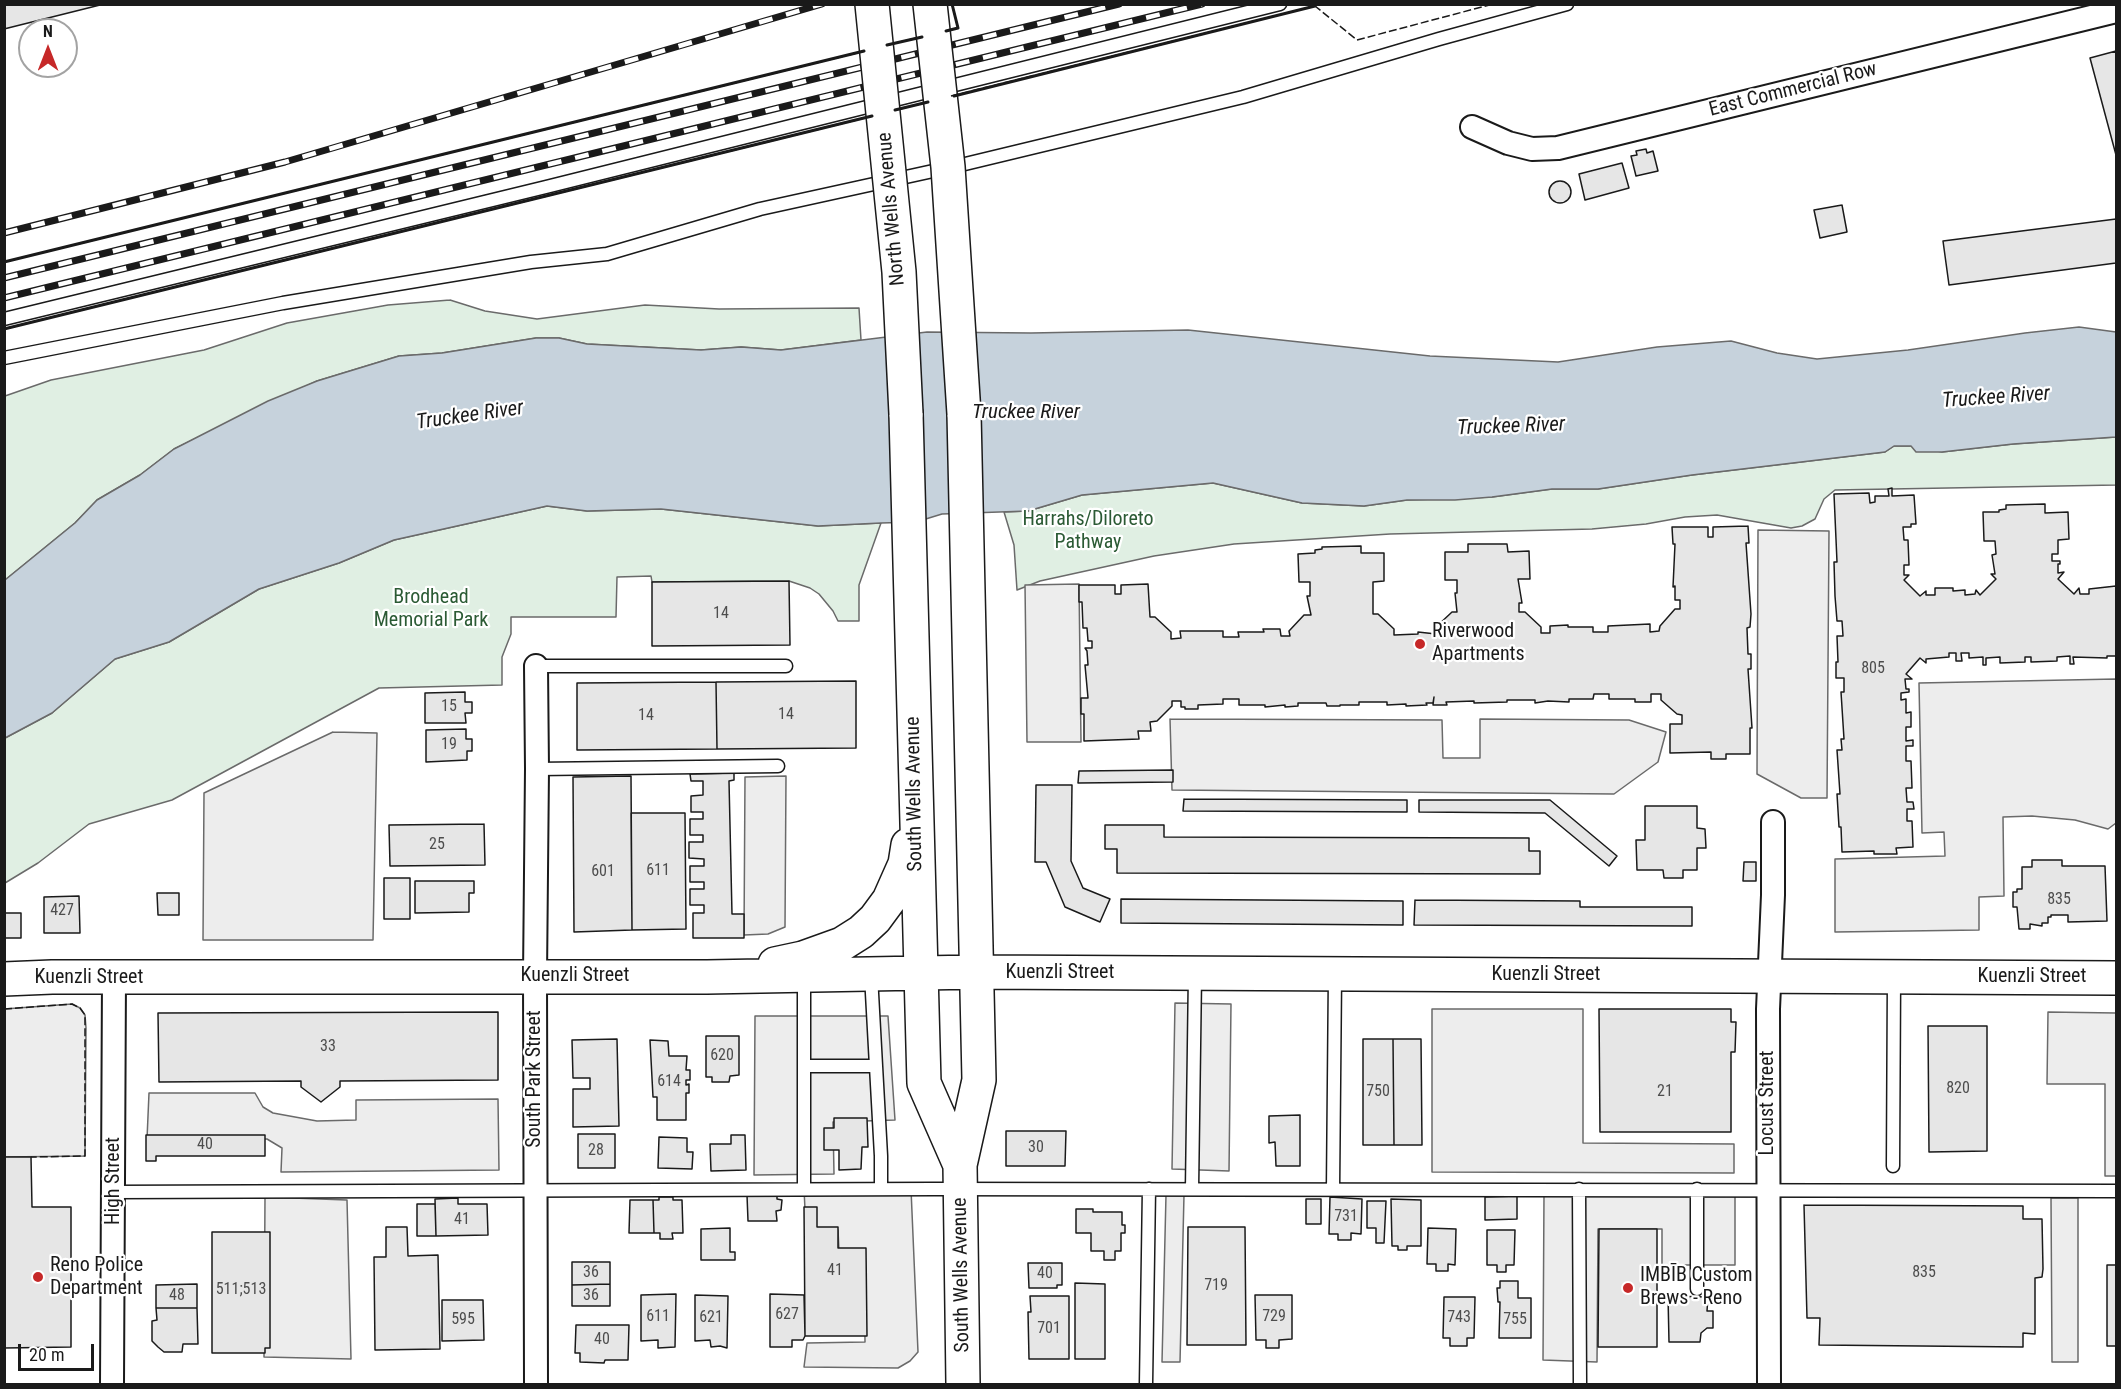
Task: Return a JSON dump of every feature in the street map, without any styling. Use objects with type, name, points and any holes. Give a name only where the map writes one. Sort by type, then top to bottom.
[{"type":"main road","name":"North Wells Avenue","points":[[872,4],[899,272],[906,414]]},
{"type":"main road","name":"South Wells Avenue","points":[[930,4],[948,167],[964,414],[979,1080],[960,1177],[963,1384]]},
{"type":"main road","name":"South Wells Avenue","points":[[906,414],[924,1083],[960,1177]]},
{"type":"main road","points":[[723,976],[803,958],[842,944],[861,932],[875,919],[889,900],[905,864],[915,789]]},
{"type":"main road","name":"Kuenzli Street","points":[[4,979],[804,976],[976,972],[2116,978]]},
{"type":"street","name":"East Commercial Row","points":[[1472,127],[1508,143],[1532,149],[1558,148],[2116,10]]},
{"type":"street","name":"South Park Street","points":[[536,666],[536,1384]]},
{"type":"street","name":"Locust Street","points":[[1769,1384],[1768,976],[1773,895],[1773,822]]},
{"type":"street","name":"High Street","points":[[112,1384],[114,977]]},
{"type":"lane","points":[[4,319],[1280,4]]},
{"type":"lane","points":[[4,358],[283,303],[531,262],[607,254],[760,209],[965,164],[1243,97],[1567,4]]},
{"type":"lane","points":[[536,666],[786,666]]},
{"type":"lane","points":[[537,769],[778,766]]},
{"type":"lane","points":[[1192,1189],[1195,974]]},
{"type":"lane","points":[[1333,1189],[1335,974]]},
{"type":"lane","points":[[871,975],[881,1189]]},
{"type":"lane","points":[[804,976],[804,1189]]},
{"type":"lane","points":[[1893,1166],[1894,977]]},
{"type":"lane","points":[[804,1066],[876,1066]]},
{"type":"lane","points":[[114,1192],[881,1189],[960,1177],[1149,1189],[2116,1191]]},
{"type":"lane","points":[[1146,1384],[1149,1189]]},
{"type":"lane","points":[[1579,1189],[1580,1384]]},
{"type":"lane","points":[[1697,1189],[1697,1289]]},
{"type":"green space","points":[[450,300],[485,311],[537,319],[645,305],[719,309],[859,308],[861,340],[781,350],[741,347],[701,350],[587,344],[559,338],[536,338],[442,353],[399,356],[317,381],[174,449],[140,475],[97,500],[75,523],[5,580],[5,396],[51,380],[204,350],[287,323],[388,305]]},
{"type":"green space","name":"Harrahs/Diloreto Pathway","points":[[2116,437],[2116,485],[1835,490],[1824,499],[1815,519],[1802,526],[1791,528],[1717,515],[1592,529],[1390,534],[1234,544],[1154,556],[1040,581],[1017,590],[1014,545],[1004,512],[1028,511],[1082,495],[1213,483],[1302,503],[1364,506],[1407,500],[1492,497],[1552,489],[1598,489],[1692,475],[1885,452],[1894,446],[1911,446],[1942,452],[2013,444]]},
{"type":"green space","name":"Brodhead Memorial Park","points":[[547,506],[587,511],[661,509],[818,526],[881,523],[859,585],[859,621],[838,621],[819,594],[810,588],[789,581],[652,582],[651,576],[617,577],[616,617],[511,617],[511,634],[502,657],[502,685],[379,688],[172,800],[89,824],[38,863],[5,883],[5,738],[52,713],[115,659],[169,642],[259,589],[339,563],[394,540]]},
{"type":"shaded area","points":[[1758,530],[1829,531],[1827,798],[1801,798],[1757,774]]},
{"type":"shaded area","points":[[1079,584],[1081,742],[1027,742],[1025,585]]},
{"type":"shaded area","points":[[2116,679],[2116,823],[2108,829],[2075,820],[2032,816],[2003,817],[2004,896],[1979,897],[1979,930],[1835,932],[1835,859],[1945,856],[1944,832],[1922,833],[1919,683]]},
{"type":"shaded area","points":[[1170,719],[1442,720],[1443,758],[1480,758],[1480,719],[1629,720],[1666,732],[1658,762],[1614,794],[1172,790]]},
{"type":"shaded area","points":[[333,732],[377,733],[373,940],[203,940],[204,793]]},
{"type":"shaded area","points":[[786,776],[785,927],[768,934],[744,935],[745,777]]},
{"type":"shaded area","points":[[1175,1003],[1231,1004],[1229,1171],[1172,1169]]},
{"type":"shaded area","points":[[72,1004],[80,1008],[85,1015],[85,1156],[5,1157],[4,1009]]},
{"type":"shaded area","points":[[1432,1009],[1583,1009],[1583,1143],[1734,1144],[1734,1173],[1432,1172]]},
{"type":"shaded area","points":[[2048,1012],[2116,1013],[2116,1176],[2105,1176],[2105,1084],[2047,1084]]},
{"type":"shaded area","points":[[755,1016],[888,1016],[895,1120],[833,1122],[834,1174],[754,1175]]},
{"type":"shaded area","points":[[149,1093],[255,1093],[263,1107],[273,1113],[317,1121],[356,1120],[356,1100],[498,1099],[499,1170],[281,1172],[282,1148],[267,1139],[147,1139]]},
{"type":"shaded area","points":[[804,1189],[911,1189],[918,1352],[910,1361],[898,1368],[804,1367],[807,1343],[865,1342],[864,1252],[839,1251],[838,1230],[806,1230]]},
{"type":"shaded area","points":[[1544,1194],[1735,1195],[1735,1265],[1662,1265],[1662,1229],[1598,1229],[1597,1362],[1543,1360]]},
{"type":"shaded area","points":[[1166,1195],[1184,1195],[1180,1362],[1162,1362]]},
{"type":"shaded area","points":[[265,1197],[347,1200],[351,1359],[264,1357]]},
{"type":"shaded area","points":[[2051,1198],[2078,1198],[2078,1362],[2052,1362]]},
{"type":"water","name":"Truckee River","points":[[2079,327],[2116,332],[2116,437],[2013,444],[1942,452],[1916,452],[1911,446],[1894,446],[1885,452],[1692,475],[1598,489],[1552,489],[1492,497],[1407,500],[1364,506],[1302,503],[1213,483],[1082,495],[1028,511],[942,514],[916,522],[818,526],[661,509],[587,511],[547,506],[394,540],[339,563],[259,589],[169,642],[115,659],[52,713],[5,738],[5,580],[75,523],[97,500],[140,475],[174,449],[268,401],[317,381],[399,356],[442,353],[536,338],[559,338],[587,344],[701,350],[741,347],[781,350],[927,332],[1188,330],[1430,356],[1558,362],[1657,347],[1731,341],[1777,353],[1817,359],[1908,350]]},
{"type":"building","points":[[4,4],[104,4],[48,18],[18,18],[18,26],[4,29]]},
{"type":"building","points":[[2116,51],[2116,155],[2090,58]]},
{"type":"building","points":[[1646,149],[1647,153],[1653,151],[1658,171],[1636,176],[1631,156],[1637,155],[1636,151]]},
{"type":"building","points":[[1622,163],[1629,188],[1585,200],[1579,174]]},
{"type":"building","points":[[1560,181],[1568,184],[1571,192],[1568,200],[1560,203],[1552,200],[1549,192],[1552,184]]},
{"type":"building","points":[[1842,205],[1847,232],[1820,238],[1814,210]]},
{"type":"building","points":[[2116,219],[2116,263],[1949,285],[1943,241]]},
{"type":"building","points":[[1892,488],[1892,496],[1914,495],[1916,524],[1903,527],[1904,540],[1908,540],[1909,565],[1904,565],[1904,575],[1909,575],[1904,580],[1920,596],[1926,591],[1926,595],[1935,595],[1935,588],[1965,590],[1965,595],[1975,594],[1976,590],[1980,595],[1996,579],[1991,574],[1995,574],[1992,555],[1996,554],[1995,541],[1984,541],[1983,512],[1999,512],[1999,510],[2006,509],[2006,505],[2045,504],[2045,513],[2068,512],[2069,539],[2058,540],[2058,554],[2052,554],[2052,561],[2060,561],[2058,573],[2064,572],[2058,579],[2074,594],[2079,588],[2080,594],[2089,594],[2089,589],[2116,586],[2116,656],[2073,657],[2074,664],[2070,664],[2070,656],[2057,657],[2057,661],[2031,662],[2031,657],[2025,657],[2025,662],[2000,663],[2000,657],[1986,658],[1986,665],[1983,665],[1983,657],[1969,658],[1969,653],[1961,653],[1962,661],[1956,661],[1956,653],[1949,653],[1949,657],[1926,659],[1926,663],[1920,658],[1906,674],[1912,679],[1905,679],[1906,689],[1909,689],[1909,692],[1901,693],[1901,700],[1906,699],[1906,713],[1911,712],[1911,727],[1906,727],[1906,741],[1913,740],[1913,746],[1906,746],[1906,761],[1911,761],[1912,788],[1906,788],[1907,802],[1913,802],[1914,809],[1907,809],[1907,821],[1912,821],[1913,847],[1896,848],[1897,854],[1874,854],[1874,851],[1842,852],[1837,794],[1840,794],[1837,750],[1842,750],[1841,739],[1844,739],[1841,692],[1844,692],[1844,678],[1836,678],[1837,636],[1843,636],[1842,621],[1837,621],[1835,596],[1834,562],[1837,562],[1834,494],[1869,493],[1870,503],[1875,502],[1875,496],[1889,496],[1888,489]]},
{"type":"building","name":"Riverwood Apartments","points":[[1748,526],[1749,543],[1746,543],[1751,614],[1750,627],[1747,628],[1748,654],[1751,654],[1751,669],[1748,669],[1752,728],[1750,728],[1750,754],[1726,754],[1726,759],[1711,759],[1711,752],[1670,753],[1670,724],[1682,724],[1682,715],[1677,714],[1661,700],[1661,694],[1651,694],[1651,702],[1635,702],[1635,699],[1609,699],[1609,694],[1594,694],[1593,699],[1569,699],[1569,702],[1535,703],[1535,700],[1507,700],[1507,702],[1446,702],[1447,705],[1433,705],[1434,697],[1433,703],[1426,703],[1427,705],[1406,706],[1406,704],[1387,705],[1387,702],[1359,702],[1359,705],[1327,706],[1326,703],[1298,703],[1298,706],[1265,707],[1265,705],[1239,705],[1239,699],[1223,699],[1223,704],[1198,705],[1198,709],[1185,709],[1181,707],[1181,701],[1172,701],[1172,706],[1157,721],[1150,722],[1151,731],[1138,731],[1139,739],[1084,741],[1084,714],[1081,714],[1081,698],[1088,698],[1085,665],[1088,665],[1085,648],[1092,648],[1092,641],[1088,641],[1087,628],[1083,628],[1079,585],[1115,585],[1115,594],[1121,594],[1121,585],[1148,584],[1150,617],[1155,617],[1171,632],[1171,639],[1181,638],[1180,631],[1223,631],[1223,637],[1239,637],[1238,632],[1264,632],[1263,629],[1280,629],[1281,636],[1290,636],[1289,631],[1304,615],[1311,615],[1307,596],[1310,596],[1310,582],[1299,582],[1298,554],[1315,553],[1315,550],[1322,549],[1322,547],[1361,546],[1361,553],[1384,553],[1384,581],[1373,582],[1373,614],[1378,614],[1394,629],[1394,635],[1418,634],[1418,632],[1436,634],[1436,627],[1452,612],[1457,612],[1455,593],[1457,593],[1457,580],[1445,580],[1445,552],[1468,552],[1468,544],[1507,544],[1508,552],[1529,551],[1530,579],[1518,579],[1522,603],[1519,603],[1519,612],[1525,612],[1541,627],[1541,633],[1550,633],[1550,626],[1593,627],[1593,632],[1608,632],[1608,626],[1650,624],[1650,632],[1659,631],[1660,626],[1675,609],[1680,609],[1680,600],[1675,600],[1675,586],[1673,587],[1675,544],[1673,544],[1672,527],[1708,527],[1708,537],[1713,537],[1713,527]]},
{"type":"building","points":[[789,581],[790,645],[652,646],[652,582]]},
{"type":"building","points":[[856,681],[856,748],[717,749],[716,682]]},
{"type":"building","points":[[716,682],[717,749],[577,750],[577,683]]},
{"type":"building","points":[[465,692],[465,702],[472,702],[472,713],[465,713],[466,723],[425,723],[425,693]]},
{"type":"building","points":[[466,729],[466,739],[472,739],[472,751],[467,751],[467,760],[426,762],[426,730]]},
{"type":"building","points":[[1173,770],[1173,782],[1078,783],[1079,771]]},
{"type":"building","points":[[734,773],[734,780],[729,781],[732,914],[744,914],[744,938],[693,938],[693,913],[704,913],[704,905],[690,905],[690,889],[704,889],[704,882],[690,882],[690,866],[704,866],[704,859],[689,858],[689,842],[703,842],[703,835],[690,835],[690,819],[703,819],[703,812],[691,812],[691,796],[703,795],[703,781],[691,781],[690,774]]},
{"type":"building","points":[[631,776],[632,930],[574,932],[573,777]]},
{"type":"building","points":[[1036,785],[1072,785],[1071,861],[1083,888],[1110,899],[1100,922],[1065,907],[1046,862],[1035,862]]},
{"type":"building","points":[[1184,799],[1407,800],[1407,812],[1183,811]]},
{"type":"building","points":[[1419,800],[1550,800],[1617,856],[1609,866],[1545,813],[1419,812]]},
{"type":"building","points":[[1645,806],[1697,806],[1697,828],[1705,829],[1706,848],[1697,848],[1697,870],[1683,870],[1683,878],[1664,878],[1663,870],[1637,870],[1636,840],[1645,840]]},
{"type":"building","points":[[631,813],[685,813],[686,929],[632,930]]},
{"type":"building","points":[[484,824],[485,865],[390,866],[389,825]]},
{"type":"building","points":[[1105,825],[1164,825],[1164,837],[1529,838],[1529,851],[1540,851],[1540,874],[1117,873],[1117,849],[1105,849]]},
{"type":"building","points":[[2032,860],[2062,860],[2062,866],[2105,866],[2107,921],[2068,922],[2068,915],[2051,915],[2048,917],[2048,923],[2042,923],[2042,926],[2030,924],[2030,929],[2019,929],[2017,907],[2013,907],[2013,892],[2022,889],[2022,867],[2032,867]]},
{"type":"building","points":[[1744,862],[1756,862],[1756,881],[1743,881]]},
{"type":"building","points":[[384,878],[410,878],[410,919],[384,919]]},
{"type":"building","points":[[415,881],[474,881],[474,893],[469,893],[469,912],[415,913]]},
{"type":"building","points":[[157,893],[179,893],[179,915],[158,915]]},
{"type":"building","points":[[79,896],[80,933],[44,933],[44,897]]},
{"type":"building","points":[[1121,899],[1403,901],[1403,925],[1121,923]]},
{"type":"building","points":[[1415,900],[1580,901],[1580,907],[1692,907],[1692,926],[1414,925]]},
{"type":"building","points":[[4,913],[21,913],[21,938],[4,938]]},
{"type":"building","points":[[1599,1009],[1731,1009],[1731,1022],[1736,1022],[1735,1052],[1731,1052],[1731,1132],[1600,1132]]},
{"type":"building","points":[[498,1012],[498,1080],[340,1081],[340,1087],[321,1102],[301,1087],[301,1081],[159,1082],[158,1013]]},
{"type":"building","points":[[1928,1026],[1987,1026],[1987,1151],[1929,1152]]},
{"type":"building","points":[[706,1036],[739,1036],[739,1075],[730,1076],[729,1082],[712,1082],[712,1077],[706,1077]]},
{"type":"building","points":[[617,1039],[619,1126],[573,1127],[573,1089],[590,1089],[590,1078],[573,1078],[572,1040]]},
{"type":"building","points":[[1363,1039],[1393,1039],[1394,1145],[1363,1145]]},
{"type":"building","points":[[1393,1039],[1421,1039],[1422,1145],[1394,1145]]},
{"type":"building","points":[[650,1040],[668,1041],[669,1056],[687,1056],[686,1070],[690,1070],[690,1080],[686,1080],[686,1085],[689,1084],[689,1093],[686,1093],[686,1120],[657,1120],[657,1097],[653,1097]]},
{"type":"building","points":[[1300,1115],[1300,1166],[1276,1166],[1275,1142],[1269,1143],[1269,1116]]},
{"type":"building","points":[[834,1118],[867,1118],[868,1147],[862,1147],[861,1169],[839,1170],[839,1150],[824,1150],[824,1128],[834,1128]]},
{"type":"building","points":[[1006,1131],[1066,1131],[1065,1166],[1006,1166]]},
{"type":"building","points":[[578,1134],[615,1134],[615,1168],[578,1168]]},
{"type":"building","points":[[146,1135],[265,1135],[265,1156],[156,1156],[156,1161],[146,1161]]},
{"type":"building","points":[[731,1135],[745,1135],[746,1170],[711,1171],[710,1144],[731,1144]]},
{"type":"building","points":[[659,1137],[687,1138],[687,1152],[693,1152],[692,1169],[658,1168]]},
{"type":"building","name":"Reno Police Department","points":[[4,1157],[31,1157],[32,1207],[71,1207],[71,1347],[4,1348]]},
{"type":"building","points":[[747,1195],[777,1195],[777,1199],[782,1200],[781,1210],[776,1211],[777,1221],[748,1221]]},
{"type":"building","points":[[1517,1196],[1517,1219],[1485,1220],[1485,1197]]},
{"type":"building","points":[[659,1197],[673,1197],[673,1200],[682,1200],[683,1233],[672,1233],[673,1239],[660,1239],[660,1233],[654,1233],[653,1200],[659,1200]]},
{"type":"building","points":[[1330,1197],[1362,1199],[1361,1234],[1351,1233],[1351,1240],[1338,1240],[1338,1234],[1329,1234]]},
{"type":"building","points":[[458,1198],[458,1204],[487,1204],[488,1235],[436,1236],[435,1199]]},
{"type":"building","points":[[1306,1199],[1321,1199],[1321,1224],[1306,1224]]},
{"type":"building","points":[[1391,1199],[1421,1200],[1421,1246],[1407,1246],[1407,1250],[1398,1250],[1398,1246],[1392,1246]]},
{"type":"building","points":[[630,1200],[653,1200],[654,1233],[629,1233]]},
{"type":"building","points":[[1367,1201],[1386,1201],[1384,1243],[1376,1243],[1376,1228],[1367,1228]]},
{"type":"building","points":[[417,1204],[435,1204],[436,1236],[417,1236]]},
{"type":"building","points":[[1804,1205],[2023,1206],[2023,1219],[2042,1219],[2043,1269],[2042,1277],[2035,1278],[2035,1334],[2023,1333],[2023,1347],[1819,1345],[1820,1318],[1807,1318]]},
{"type":"building","points":[[804,1207],[817,1207],[817,1227],[838,1227],[838,1248],[866,1248],[867,1336],[805,1336]]},
{"type":"building","points":[[1076,1209],[1093,1209],[1093,1212],[1122,1212],[1122,1225],[1125,1225],[1125,1233],[1121,1233],[1121,1251],[1115,1251],[1115,1260],[1104,1260],[1104,1251],[1091,1251],[1091,1233],[1076,1233]]},
{"type":"building","points":[[386,1227],[407,1227],[408,1256],[438,1255],[440,1349],[375,1350],[374,1257],[386,1257]]},
{"type":"building","points":[[1188,1227],[1245,1227],[1246,1345],[1187,1345]]},
{"type":"building","points":[[730,1228],[730,1252],[735,1252],[735,1260],[701,1260],[701,1229]]},
{"type":"building","points":[[1428,1228],[1456,1229],[1455,1265],[1448,1264],[1448,1271],[1436,1271],[1436,1264],[1427,1264]]},
{"type":"building","name":"IMBĪB Custom Brews - Reno","points":[[1599,1229],[1657,1229],[1657,1347],[1598,1347]]},
{"type":"building","points":[[1487,1230],[1515,1230],[1514,1265],[1506,1265],[1506,1272],[1497,1272],[1497,1265],[1487,1265]]},
{"type":"building","points":[[212,1232],[270,1232],[270,1348],[265,1348],[265,1353],[212,1353]]},
{"type":"building","points":[[572,1262],[610,1262],[610,1284],[572,1285]]},
{"type":"building","points":[[1028,1263],[1062,1263],[1062,1285],[1057,1285],[1057,1288],[1029,1288]]},
{"type":"building","points":[[2107,1265],[2116,1265],[2116,1346],[2107,1346]]},
{"type":"building","points":[[1500,1281],[1518,1281],[1518,1298],[1531,1298],[1531,1338],[1499,1338],[1500,1302],[1498,1302],[1497,1288],[1500,1288]]},
{"type":"building","points":[[1075,1283],[1105,1284],[1105,1359],[1075,1359]]},
{"type":"building","points":[[197,1284],[197,1308],[156,1308],[156,1285]]},
{"type":"building","points":[[610,1284],[610,1306],[572,1306],[572,1285]]},
{"type":"building","points":[[676,1294],[675,1347],[658,1348],[658,1340],[641,1341],[641,1295]]},
{"type":"building","points":[[770,1294],[804,1295],[805,1336],[803,1340],[792,1340],[792,1347],[770,1347]]},
{"type":"building","points":[[695,1295],[728,1296],[727,1348],[711,1347],[710,1340],[695,1341]]},
{"type":"building","points":[[1255,1295],[1292,1295],[1292,1339],[1279,1340],[1279,1348],[1266,1348],[1266,1340],[1256,1340]]},
{"type":"building","points":[[1030,1296],[1069,1296],[1069,1359],[1029,1359]]},
{"type":"building","points":[[1668,1296],[1708,1297],[1707,1311],[1713,1311],[1713,1328],[1707,1328],[1701,1333],[1700,1342],[1669,1342]]},
{"type":"building","points":[[1444,1297],[1475,1297],[1474,1338],[1467,1338],[1467,1346],[1450,1346],[1450,1338],[1443,1338]]},
{"type":"building","points":[[442,1300],[483,1300],[484,1340],[442,1341]]},
{"type":"building","points":[[156,1308],[197,1308],[198,1344],[183,1344],[182,1352],[164,1352],[158,1347],[152,1341],[152,1321],[157,1320]]},
{"type":"building","points":[[576,1325],[629,1325],[628,1360],[605,1360],[604,1363],[580,1362],[580,1353],[575,1353]]},
{"type":"railway","points":[[4,233],[285,162],[822,4]]},
{"type":"railway","points":[[4,278],[1119,4]]},
{"type":"railway","points":[[4,298],[1202,4]]},
{"type":"fence","points":[[947,31],[958,28],[952,4]]},
{"type":"fence","points":[[951,96],[1315,6],[1357,40],[1493,4]]},
{"type":"fence","points":[[888,45],[920,37]]},
{"type":"fence","points":[[4,262],[865,51]]},
{"type":"fence","points":[[896,110],[928,102]]},
{"type":"fence","points":[[4,329],[873,116]]},
{"type":"fence","points":[[4,1009],[72,1004],[80,1008],[85,1015],[85,1156],[31,1157]]},
{"type":"wall","points":[[946,31],[958,28],[952,4]]},
{"type":"wall","points":[[954,96],[1315,6]]},
{"type":"wall","points":[[887,45],[922,37]]},
{"type":"wall","points":[[4,262],[864,51]]},
{"type":"wall","points":[[895,110],[928,102]]},
{"type":"wall","points":[[4,329],[872,116]]},
{"type":"place","name":"Riverwood Apartments","points":[[1420,644]]},
{"type":"place","name":"Reno Police Department","points":[[38,1277]]},
{"type":"place","name":"IMBĪB Custom Brews - Reno","points":[[1628,1288]]}]
